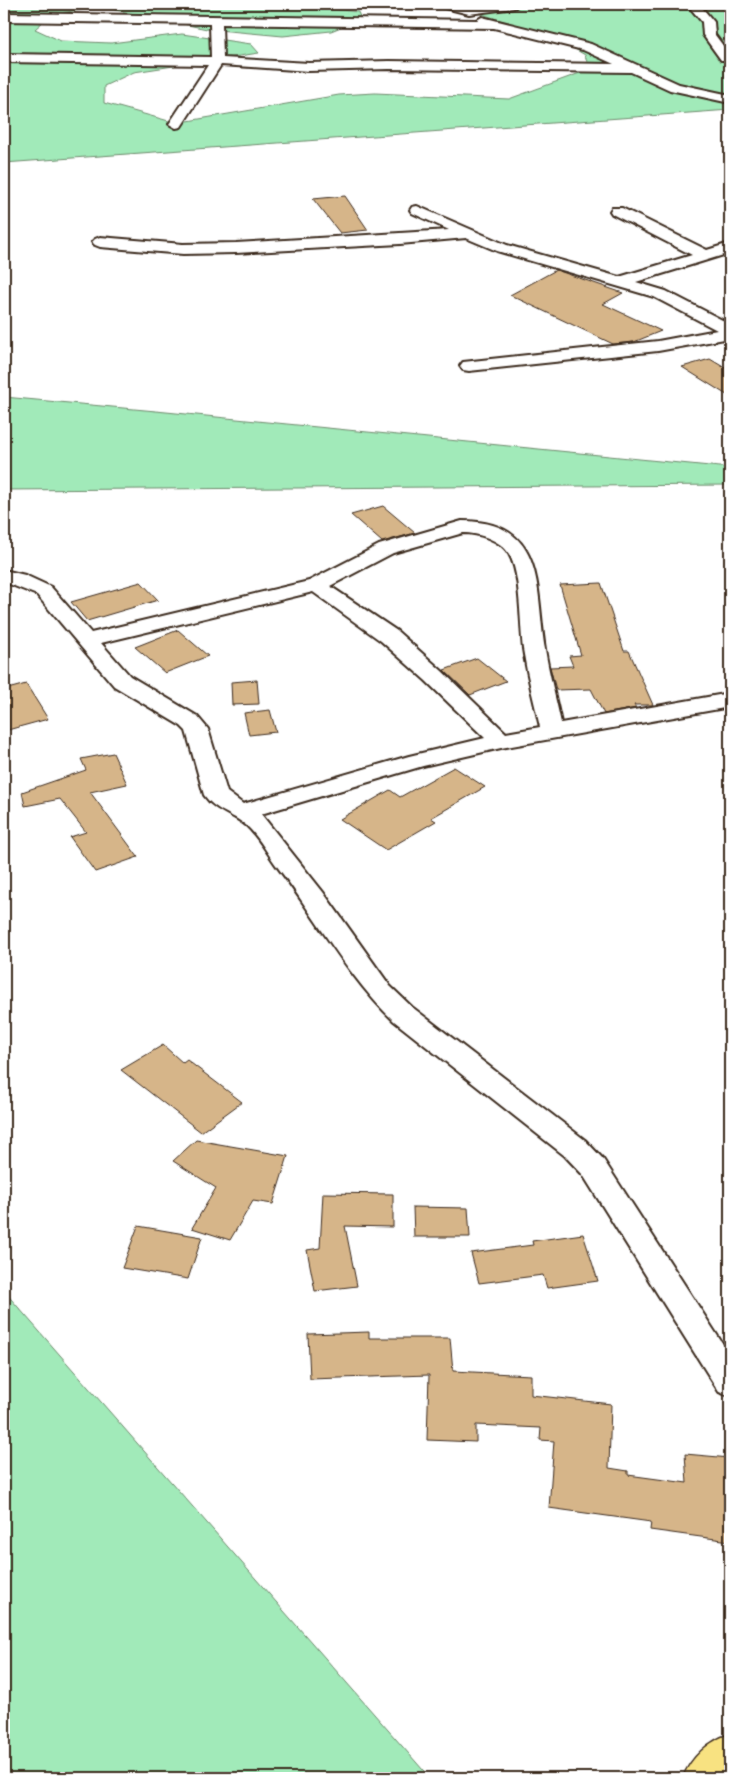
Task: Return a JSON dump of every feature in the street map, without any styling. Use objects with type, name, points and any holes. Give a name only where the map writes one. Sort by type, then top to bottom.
[{"type":"main road","points":[[704,1778],[730,1754]]},
{"type":"street","points":[[445,4],[468,10],[514,4]]},
{"type":"street","points":[[693,4],[708,22],[709,35],[725,57]]},
{"type":"street","points":[[468,10],[480,20],[587,47],[675,87],[730,98]]},
{"type":"street","points":[[4,17],[497,24]]},
{"type":"street","points":[[176,124],[217,61],[216,20]]},
{"type":"street","points":[[4,58],[217,61],[309,67],[389,65],[632,68]]},
{"type":"street","points":[[417,210],[468,233],[522,254],[620,282],[684,305],[730,332]]},
{"type":"street","points":[[617,211],[704,254]]},
{"type":"street","points":[[100,242],[183,249],[236,248],[400,239],[468,233]]},
{"type":"street","points":[[620,282],[704,254],[730,248]]},
{"type":"street","points":[[469,366],[658,346],[730,332]]},
{"type":"street","points":[[87,640],[316,585],[386,549],[406,542],[462,527],[482,529],[502,538],[518,552],[525,569],[534,650],[552,732]]},
{"type":"street","points":[[4,576],[18,579],[44,590],[122,681],[189,721],[197,729],[216,795],[227,805],[255,821],[314,898],[381,993],[403,1014],[575,1148],[593,1167],[730,1382]]},
{"type":"street","points":[[316,585],[389,636],[433,675],[501,741]]},
{"type":"street","points":[[241,812],[417,761],[501,741],[730,700]]},
{"type":"green space","points":[[4,4],[292,4],[358,12],[361,19],[331,31],[283,36],[207,29],[101,7],[52,14],[35,29],[61,41],[111,43],[182,34],[251,44],[259,53],[134,72],[104,86],[104,103],[176,123],[339,95],[375,93],[509,99],[580,73],[588,65],[585,55],[556,38],[469,10],[439,4],[713,4],[730,15],[730,110],[4,163]]},
{"type":"green space","points":[[4,397],[730,468],[730,485],[4,490]]},
{"type":"green space","points":[[4,1291],[430,1778],[4,1778]]},
{"type":"building","points":[[345,196],[368,230],[340,233],[313,199]]},
{"type":"building","points":[[556,270],[623,293],[603,304],[661,331],[634,342],[613,344],[510,295]]},
{"type":"building","points":[[710,359],[730,371],[730,397],[682,367]]},
{"type":"building","points":[[383,506],[415,533],[382,542],[351,515]]},
{"type":"building","points":[[141,582],[158,600],[87,621],[71,602]]},
{"type":"building","points":[[601,583],[624,651],[629,651],[653,705],[634,705],[636,708],[604,714],[591,689],[556,690],[550,667],[573,666],[569,656],[581,655],[560,585]]},
{"type":"building","points":[[178,630],[208,656],[165,673],[135,647]]},
{"type":"building","points":[[477,658],[506,681],[470,695],[444,670]]},
{"type":"building","points":[[257,680],[259,704],[232,705],[231,682]]},
{"type":"building","points":[[26,684],[48,719],[4,731],[4,690]]},
{"type":"building","points":[[270,710],[276,732],[249,735],[244,713]]},
{"type":"building","points":[[113,753],[127,784],[90,792],[138,857],[95,872],[70,837],[86,832],[60,799],[25,806],[22,792],[86,770],[81,759]]},
{"type":"building","points":[[454,767],[485,787],[431,818],[436,821],[386,850],[340,819],[390,790],[400,797]]},
{"type":"building","points":[[163,1045],[183,1063],[187,1060],[242,1102],[201,1132],[121,1070]]},
{"type":"building","points":[[196,1140],[288,1156],[273,1204],[253,1201],[230,1240],[192,1228],[216,1188],[173,1161]]},
{"type":"building","points":[[323,1193],[393,1194],[393,1227],[345,1226],[357,1286],[315,1291],[307,1250],[320,1248]]},
{"type":"building","points":[[413,1207],[468,1208],[470,1237],[414,1237]]},
{"type":"building","points":[[138,1226],[202,1237],[188,1279],[122,1268]]},
{"type":"building","points":[[583,1234],[598,1281],[547,1288],[543,1275],[479,1283],[471,1253],[533,1245],[532,1241]]},
{"type":"building","points":[[369,1332],[369,1338],[450,1338],[453,1371],[531,1375],[531,1395],[611,1404],[609,1468],[628,1471],[628,1475],[687,1483],[685,1454],[730,1458],[730,1541],[650,1530],[651,1522],[549,1508],[554,1441],[540,1440],[541,1428],[476,1425],[476,1442],[427,1440],[429,1375],[310,1379],[308,1334]]}]
